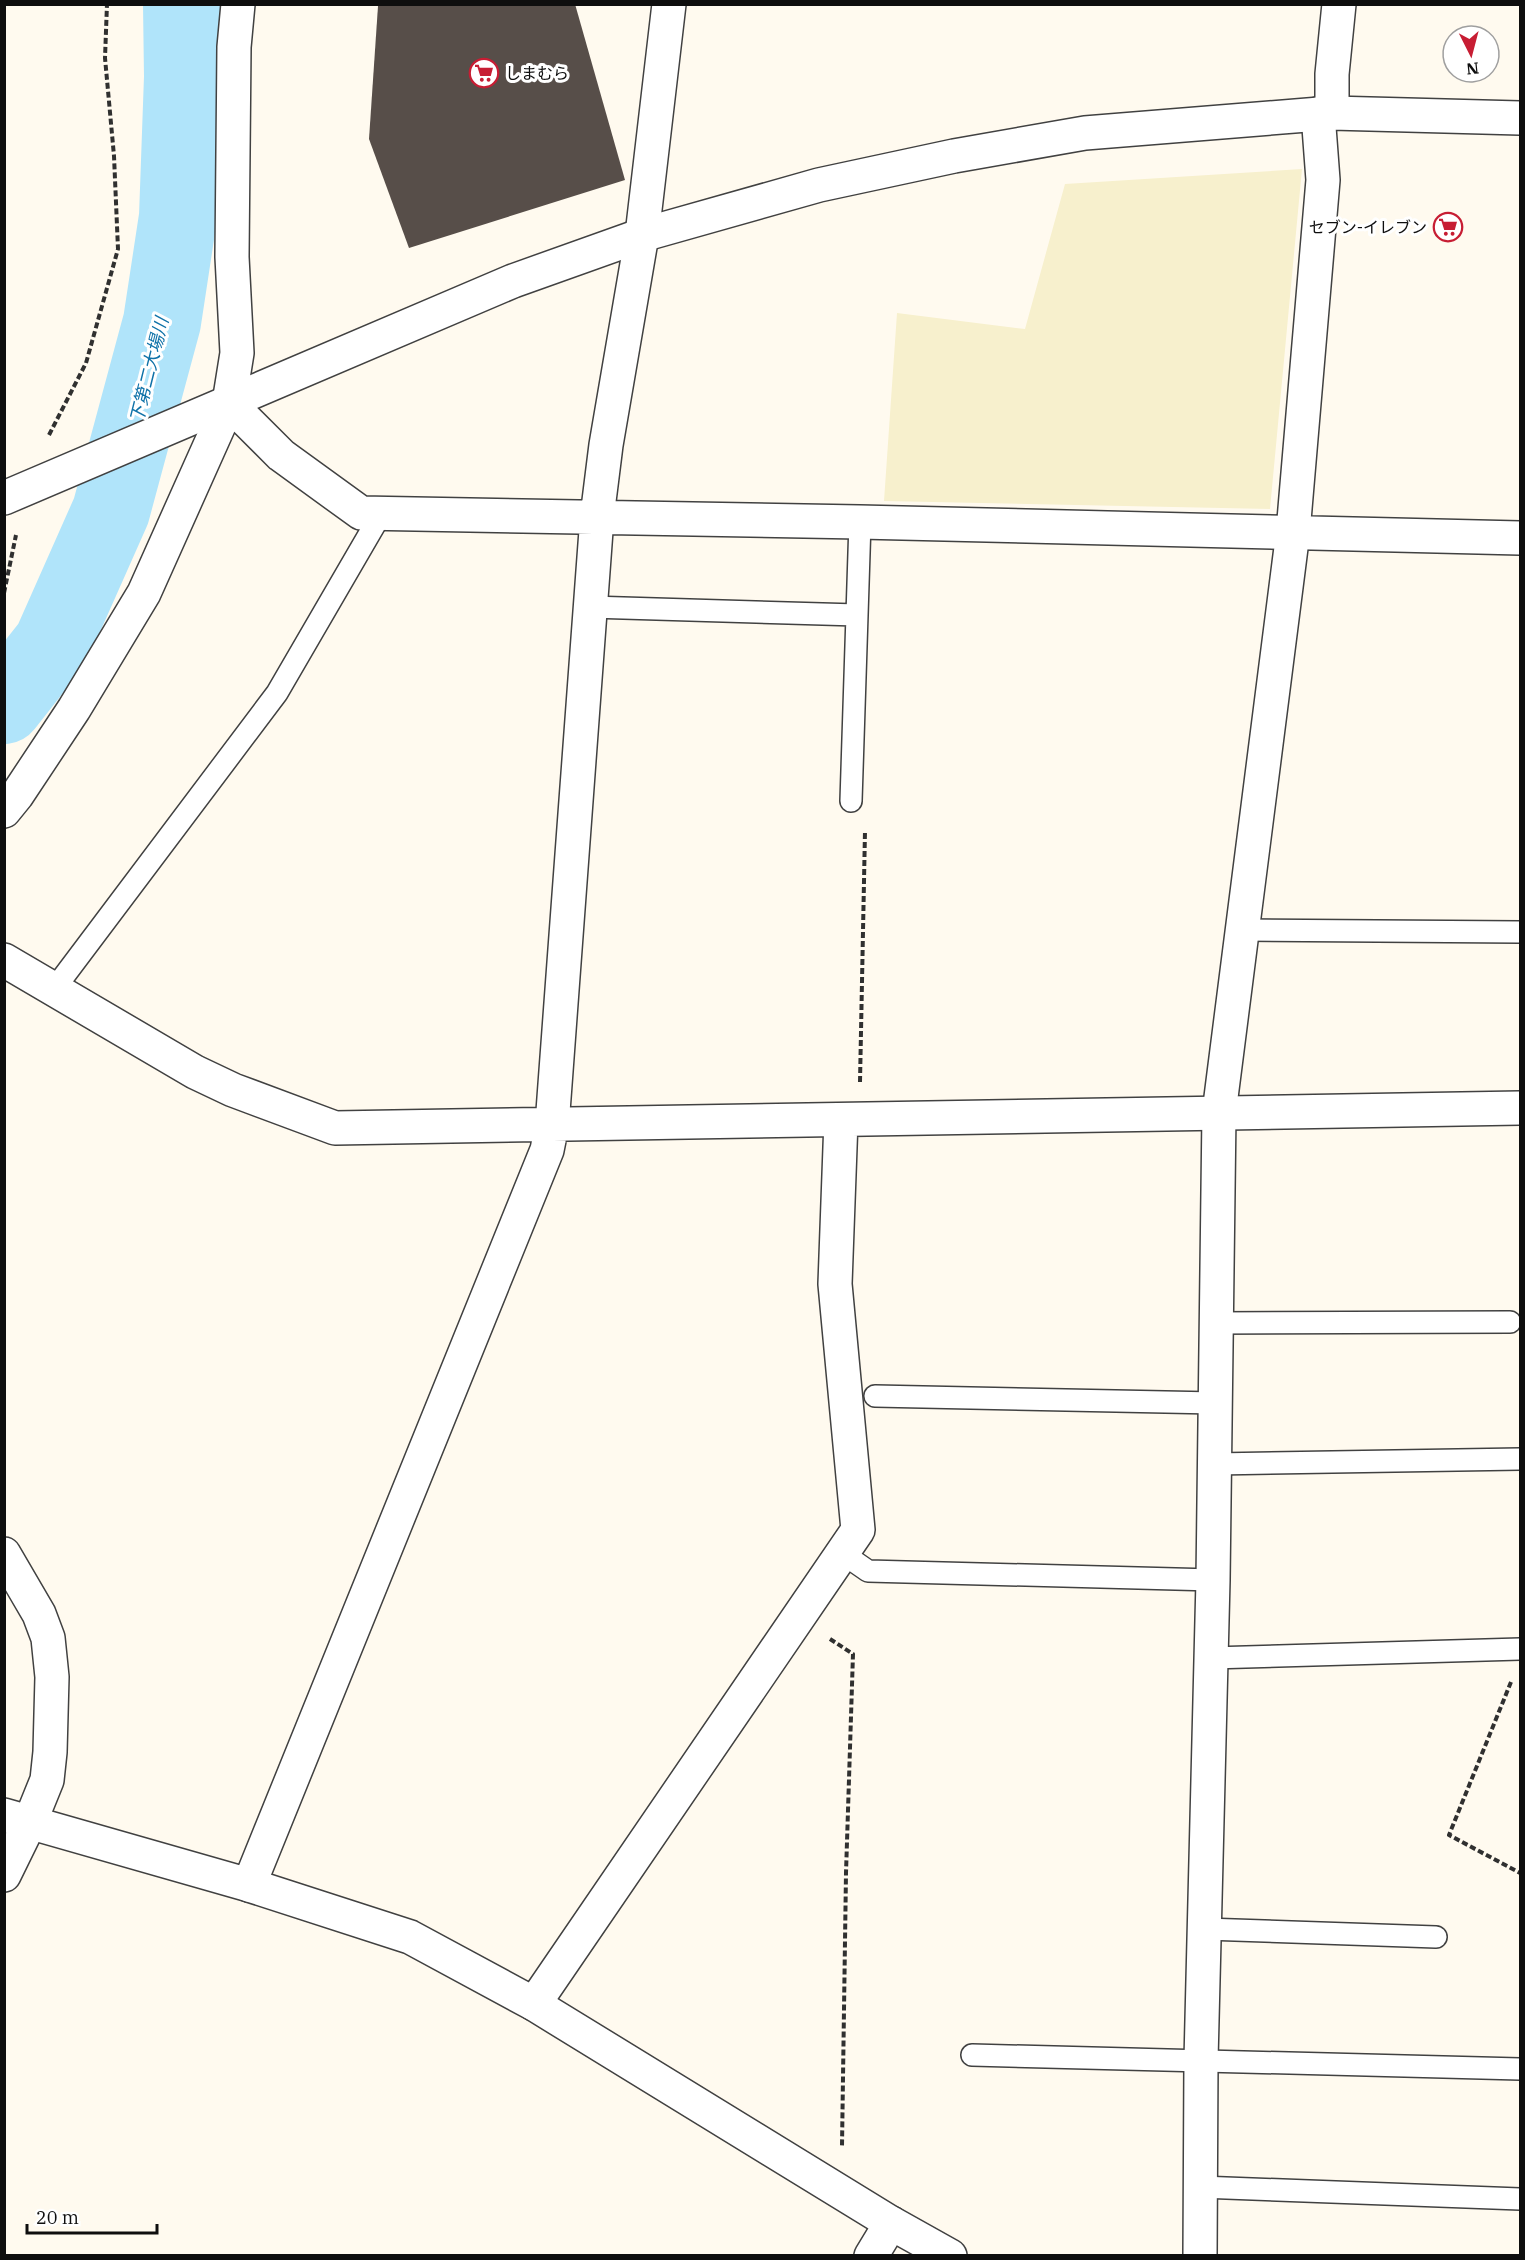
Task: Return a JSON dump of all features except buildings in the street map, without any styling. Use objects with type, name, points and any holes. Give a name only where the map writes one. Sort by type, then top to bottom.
[{"type":"street","points":[[4,811],[67,718],[144,593],[229,403],[237,352],[232,245],[234,47],[238,4]]},
{"type":"street","points":[[249,1885],[548,1150],[552,1125],[597,517],[606,445],[642,235],[669,4]]},
{"type":"street","points":[[1200,2256],[1201,2060],[1213,1580],[1219,1113],[1293,532],[1323,180],[1325,114],[1332,74],[1339,4]]},
{"type":"street","points":[[13,494],[513,281],[642,235],[819,185],[965,154],[1085,133],[1325,114],[1521,118]]},
{"type":"street","points":[[229,403],[280,455],[361,513],[1521,538]]},
{"type":"street","points":[[4,960],[56,988],[195,1072],[233,1090],[335,1128],[1521,1108]]},
{"type":"street","points":[[534,2004],[858,1530],[835,1284],[841,1120]]},
{"type":"street","points":[[4,1554],[39,1614],[48,1638],[51,1668],[50,1752],[47,1780],[17,1818],[4,1875]]},
{"type":"street","points":[[17,1818],[249,1885],[410,1937],[534,2004],[891,2223],[950,2256]]},
{"type":"street","points":[[872,2256],[891,2223]]},
{"type":"lane","points":[[56,988],[277,693],[381,514]]},
{"type":"lane","points":[[851,801],[860,522]]},
{"type":"lane","points":[[590,607],[857,615]]},
{"type":"lane","points":[[1243,930],[1521,932]]},
{"type":"lane","points":[[1216,1323],[1510,1322]]},
{"type":"lane","points":[[875,1396],[1215,1403]]},
{"type":"lane","points":[[1215,1464],[1521,1459]]},
{"type":"lane","points":[[842,1553],[868,1571],[1213,1580]]},
{"type":"lane","points":[[1211,1658],[1521,1649]]},
{"type":"lane","points":[[1205,1929],[1436,1937]]},
{"type":"lane","points":[[972,2055],[1521,2069]]},
{"type":"lane","points":[[1200,2187],[1521,2199]]},
{"type":"path","points":[[4,593],[14,552],[13,494],[86,363],[118,249],[114,156],[105,58],[107,4]]},
{"type":"path","points":[[825,1636],[853,1654],[846,1885],[842,2152]]},
{"type":"path","points":[[1514,1676],[1449,1835],[1521,1872]]},
{"type":"shaded area","points":[[1302,169],[1270,509],[884,501],[897,313],[1025,329],[1065,184]]},
{"type":"waterway","name":"下第二大場川","points":[[4,705],[52,644],[111,511],[162,322],[178,217],[183,77],[182,4]]},
{"type":"place","name":"しまむら","points":[[484,73]]},
{"type":"place","name":"セブン-イレブン","points":[[1448,227]]}]
